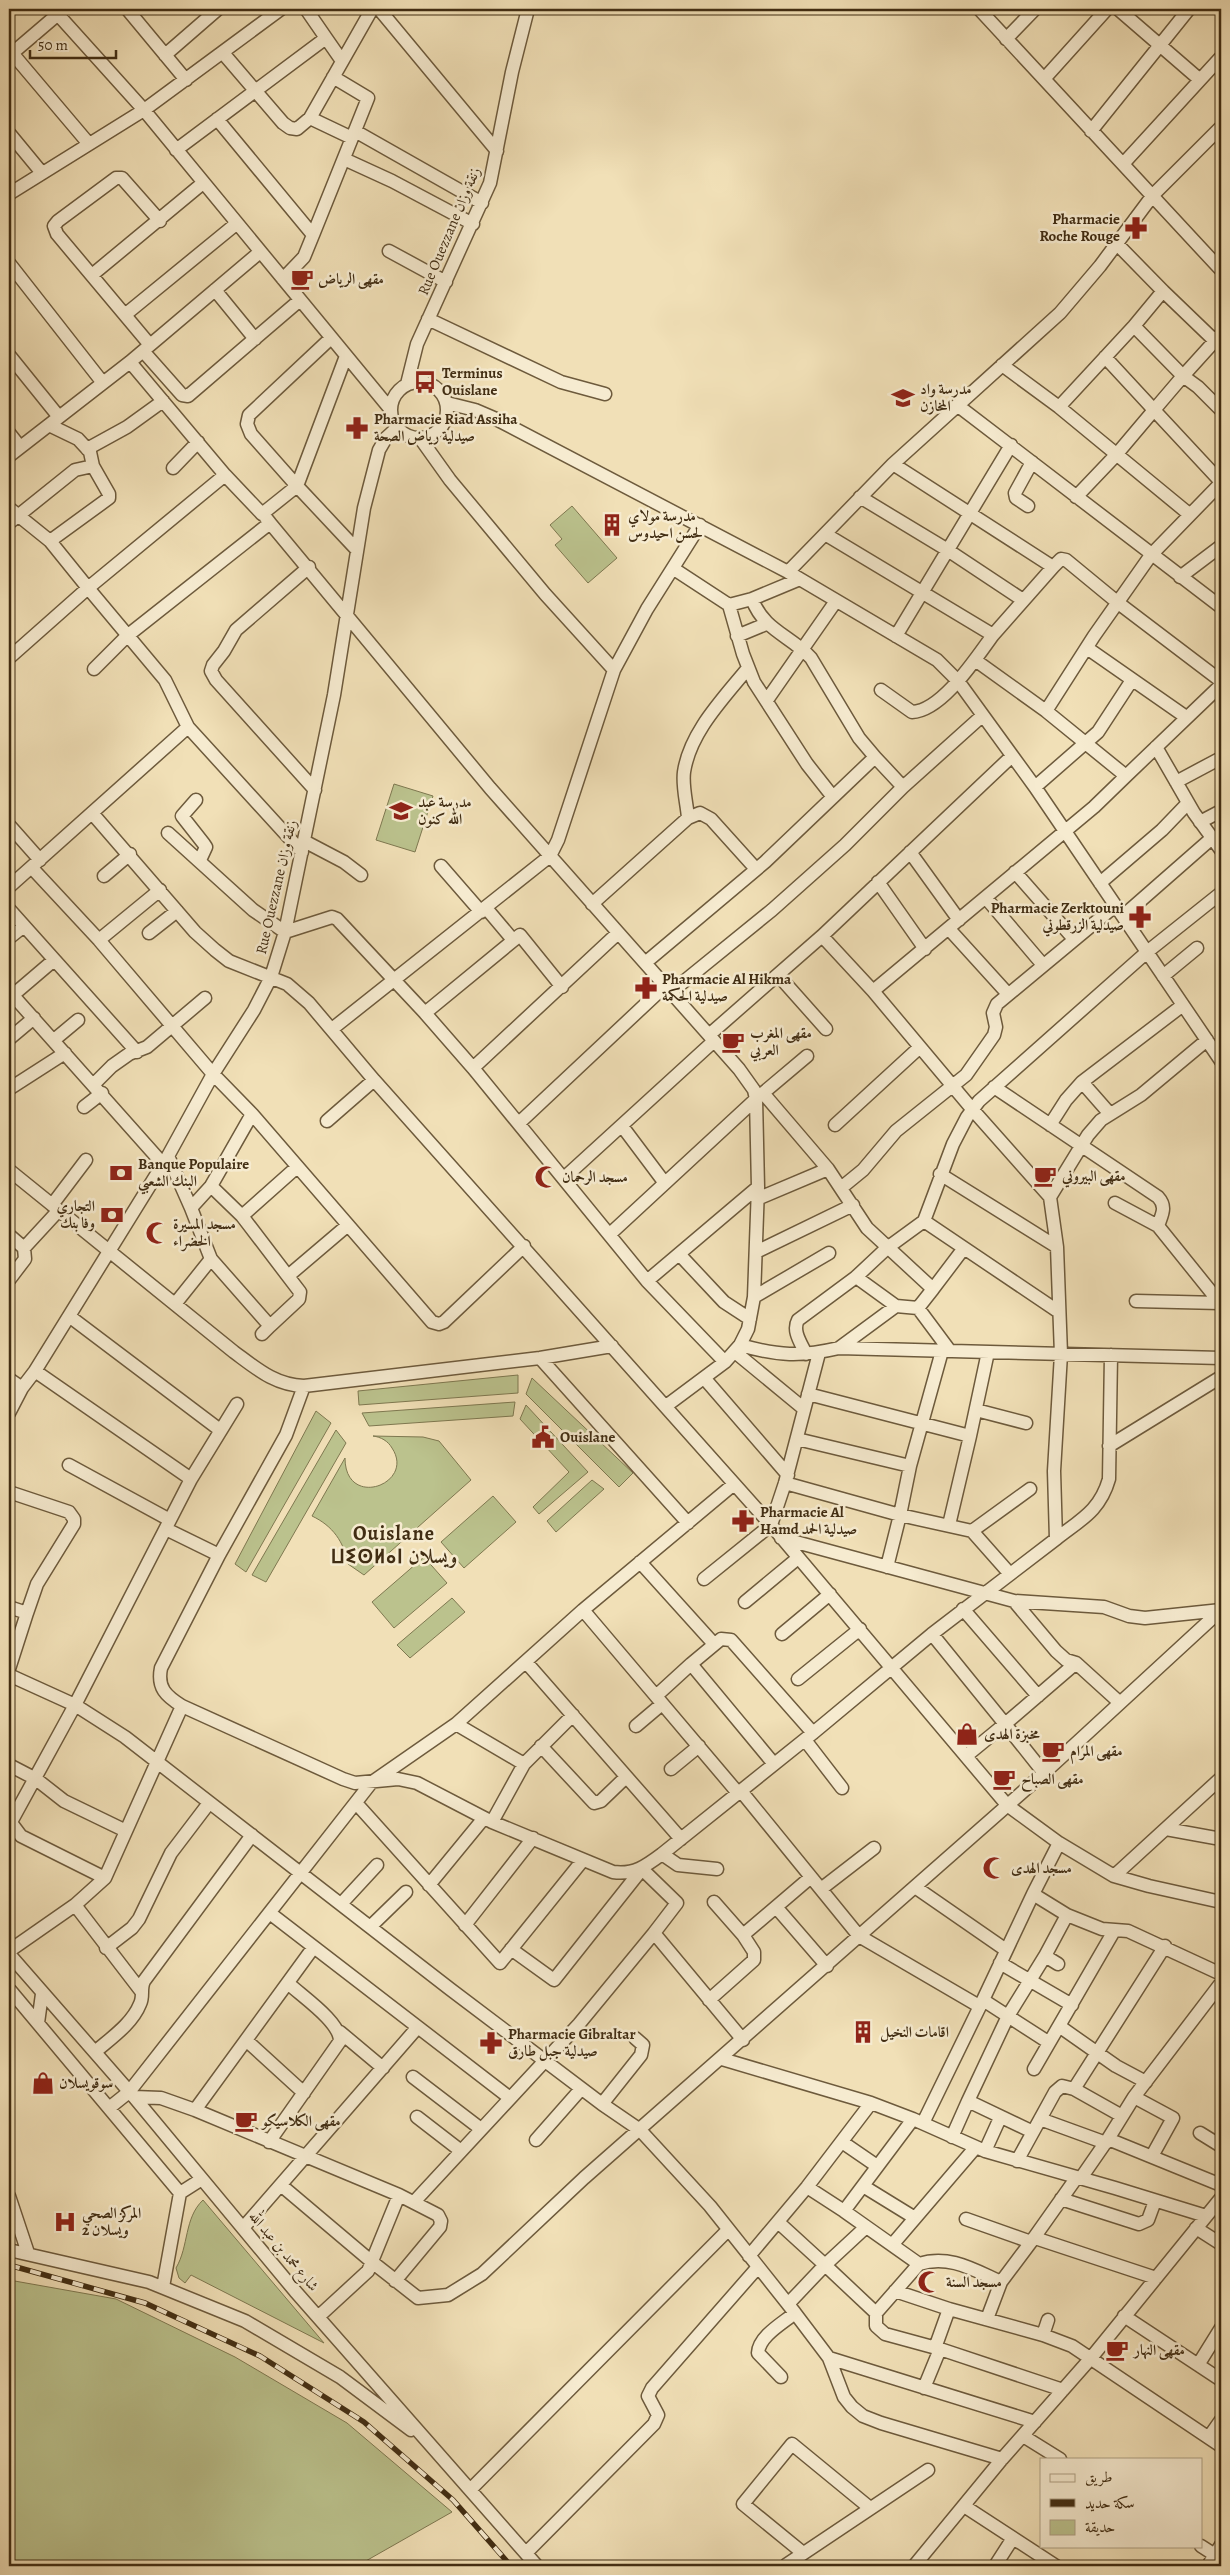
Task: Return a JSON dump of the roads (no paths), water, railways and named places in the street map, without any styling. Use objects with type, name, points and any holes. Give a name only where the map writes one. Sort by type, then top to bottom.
[{"type":"street","points":[[165,55],[218,9]]},
{"type":"street","points":[[9,194],[144,110],[281,9]]},
{"type":"street","points":[[306,9],[342,60]]},
{"type":"street","points":[[223,53],[290,128],[303,126],[310,118],[372,9]]},
{"type":"street","points":[[379,9],[496,151]]},
{"type":"street","name":"Rue Ouezzane زنقة وزان","points":[[406,384],[411,360],[428,319],[473,224],[490,183],[512,72],[528,9]]},
{"type":"street","points":[[979,9],[1221,270]]},
{"type":"street","points":[[1006,40],[1034,9]]},
{"type":"street","points":[[1044,79],[1107,9]]},
{"type":"street","points":[[1118,9],[1200,79]]},
{"type":"street","points":[[1092,131],[1159,45],[1190,9]]},
{"type":"street","points":[[89,144],[10,54],[59,11],[144,110],[390,410],[397,428],[407,436],[420,438],[432,435],[442,427],[447,416],[447,403],[441,392],[431,384],[419,381],[406,384],[396,392],[390,410]]},
{"type":"street","points":[[132,11],[186,80]]},
{"type":"street","points":[[176,150],[326,38]]},
{"type":"street","points":[[1123,164],[1221,57]]},
{"type":"street","points":[[283,280],[304,257],[368,98],[333,77]]},
{"type":"street","points":[[310,118],[353,134],[482,203]]},
{"type":"street","points":[[217,120],[313,235]]},
{"type":"street","points":[[788,572],[893,464],[1060,313],[1117,244],[1153,195],[1221,127]]},
{"type":"street","points":[[9,133],[42,173]]},
{"type":"street","points":[[344,159],[392,181],[473,224]]},
{"type":"street","points":[[160,221],[122,178],[116,178],[58,221],[54,226],[57,234],[126,314],[147,348],[182,395],[188,396],[300,300]]},
{"type":"street","points":[[92,275],[203,184]]},
{"type":"street","points":[[126,314],[236,224]]},
{"type":"street","points":[[1076,497],[1116,455],[1218,338],[1163,291],[1117,244]]},
{"type":"street","points":[[389,251],[446,282]]},
{"type":"street","points":[[9,456],[130,362],[260,252]]},
{"type":"street","points":[[9,263],[103,383]]},
{"type":"street","points":[[215,290],[255,339]]},
{"type":"street","points":[[1059,407],[1134,326],[1163,291]]},
{"type":"street","points":[[428,319],[561,382],[605,394]]},
{"type":"street","points":[[1134,326],[1183,376],[1198,387],[1221,410]]},
{"type":"street","points":[[331,338],[253,409],[247,420],[251,434],[296,486],[357,550]]},
{"type":"street","points":[[9,355],[54,421],[78,439],[90,452],[93,466],[109,494],[109,498],[50,541]]},
{"type":"street","points":[[94,668],[127,636],[266,518],[296,486],[346,356]]},
{"type":"street","points":[[1046,711],[1086,648],[1151,555],[1221,482],[1105,357]]},
{"type":"street","points":[[130,362],[225,475],[309,567],[450,739],[550,856],[711,1038],[754,1090],[828,1169],[868,1228],[887,1248],[932,1288]]},
{"type":"street","points":[[1002,365],[1059,407],[1189,514]]},
{"type":"street","points":[[87,449],[126,427],[163,401]]},
{"type":"street","points":[[447,403],[475,410],[496,419],[700,525],[788,572],[937,660],[958,681],[1035,787],[1221,1061]]},
{"type":"street","points":[[957,405],[1221,607]]},
{"type":"street","name":"Rue Ouezzane زنقة وزان","points":[[9,1413],[22,1388],[69,1316],[165,1160],[213,1074],[254,1010],[271,977],[285,932],[334,695],[364,508],[379,450],[386,438],[397,428]]},
{"type":"street","points":[[9,433],[20,447]]},
{"type":"street","points":[[420,438],[450,480],[545,594],[614,670]]},
{"type":"street","points":[[173,468],[198,442]]},
{"type":"street","points":[[896,636],[946,549],[1011,445]]},
{"type":"street","points":[[1028,506],[1016,498],[1015,493],[1032,462]]},
{"type":"street","points":[[893,464],[1053,567]]},
{"type":"street","points":[[93,466],[75,470],[12,516],[50,541],[165,680],[188,727],[303,847],[344,862],[361,875]]},
{"type":"street","points":[[9,658],[88,588],[225,475]]},
{"type":"street","points":[[860,497],[946,549],[1023,600]]},
{"type":"street","points":[[332,1029],[550,856],[558,840],[614,670],[647,610],[700,525]]},
{"type":"street","points":[[825,534],[993,635]]},
{"type":"street","points":[[1180,577],[1221,546]]},
{"type":"street","points":[[873,991],[1065,831],[1126,776],[1221,683],[1066,560],[1061,559],[993,635],[958,681],[930,706],[917,712],[912,712],[881,690]]},
{"type":"street","points":[[309,567],[236,630],[224,651],[212,665],[211,671],[216,680],[315,790]]},
{"type":"street","points":[[674,569],[730,605],[737,636],[748,668],[807,764],[833,797]]},
{"type":"street","points":[[730,605],[752,599],[800,579]]},
{"type":"street","points":[[752,599],[766,624],[803,650],[822,675],[859,738],[903,787]]},
{"type":"street","points":[[767,700],[836,601]]},
{"type":"street","points":[[737,636],[766,624]]},
{"type":"street","points":[[1086,648],[1186,717]]},
{"type":"street","points":[[975,660],[1046,711],[1126,776]]},
{"type":"street","points":[[688,818],[684,773],[695,741],[705,722],[748,668]]},
{"type":"street","points":[[1035,787],[1086,744],[1111,715],[1132,680]]},
{"type":"street","points":[[519,1123],[668,989],[772,910],[982,716]]},
{"type":"street","points":[[9,887],[188,727]]},
{"type":"street","points":[[1156,747],[1188,803],[1221,850]]},
{"type":"street","points":[[564,1178],[622,1126],[711,1038],[1012,756]]},
{"type":"street","points":[[645,963],[756,869],[876,757]]},
{"type":"street","points":[[1176,782],[1221,758]]},
{"type":"street","points":[[196,800],[182,816],[206,847],[200,860]]},
{"type":"street","points":[[1100,883],[1162,830],[1188,803]]},
{"type":"street","points":[[1200,822],[1221,811]]},
{"type":"street","points":[[92,813],[130,854],[195,932],[229,961],[287,984],[332,1029],[374,1080],[771,1525],[1007,1805],[1059,1843],[1114,1876],[1221,1902]]},
{"type":"street","points":[[592,904],[688,818],[700,813],[712,819],[756,869]]},
{"type":"street","points":[[9,825],[36,864],[213,1074],[252,1114],[432,1322],[439,1324],[444,1322],[524,1246]]},
{"type":"street","points":[[168,833],[200,860],[252,910],[285,932],[334,917],[425,1013],[473,1068],[647,1281],[725,1362]]},
{"type":"street","points":[[841,1188],[864,1170],[896,1131],[953,1086],[974,1066],[994,1035],[996,1027],[994,1010],[1008,994],[1074,939],[1119,911],[1212,838]]},
{"type":"street","points":[[910,852],[959,920]]},
{"type":"street","points":[[104,876],[130,854]]},
{"type":"street","points":[[440,866],[513,940]]},
{"type":"street","points":[[1015,872],[1074,939]]},
{"type":"street","points":[[878,882],[925,949]]},
{"type":"street","points":[[99,940],[160,890]]},
{"type":"street","points":[[704,1579],[771,1525],[787,1479],[808,1394],[813,1353],[797,1334],[795,1326],[798,1320],[856,1277],[887,1248],[924,1221],[940,1174],[972,1109],[994,1087],[1147,952],[1221,893]]},
{"type":"street","points":[[986,898],[1043,965]]},
{"type":"street","points":[[9,909],[137,1052]]},
{"type":"street","points":[[149,933],[178,911]]},
{"type":"street","points":[[9,938],[24,926]]},
{"type":"street","points":[[949,929],[1008,994]]},
{"type":"street","points":[[473,1068],[618,933]]},
{"type":"street","points":[[425,1013],[513,940],[522,936],[562,987]]},
{"type":"street","points":[[822,936],[873,991],[972,1109],[1050,1197],[1057,1247],[1061,1354],[1054,1471],[1056,1539]]},
{"type":"street","points":[[1163,976],[1197,948]]},
{"type":"street","points":[[54,960],[11,993],[165,1160],[191,1208],[211,1259],[266,1330],[299,1299],[300,1292],[242,1216],[211,1186]]},
{"type":"street","points":[[778,975],[826,1029]]},
{"type":"street","points":[[84,1107],[112,1066],[147,1047],[205,998]]},
{"type":"street","points":[[1050,1125],[1066,1100],[1082,1082],[1183,1005]]},
{"type":"street","points":[[9,1039],[34,1018]]},
{"type":"street","points":[[54,1040],[78,1020]]},
{"type":"street","points":[[1050,1197],[1095,1127],[1110,1114],[1140,1095],[1207,1040]]},
{"type":"street","points":[[835,1125],[920,1047]]},
{"type":"street","points":[[9,1089],[65,1053]]},
{"type":"street","points":[[610,1234],[664,1182],[807,1056]]},
{"type":"street","points":[[327,1121],[374,1080]]},
{"type":"street","points":[[1082,1082],[1110,1114]]},
{"type":"street","points":[[994,1087],[1158,1197],[1163,1203],[1164,1210],[1158,1226]]},
{"type":"street","points":[[666,1406],[705,1379],[738,1349],[750,1319],[754,1297],[760,1096]]},
{"type":"street","points":[[191,1208],[211,1186],[252,1114]]},
{"type":"street","points":[[622,1126],[664,1182]]},
{"type":"street","points":[[9,1280],[25,1259],[24,1248],[56,1208],[86,1160]]},
{"type":"street","points":[[242,1216],[297,1167]]},
{"type":"street","points":[[647,1281],[758,1193],[828,1169]]},
{"type":"street","points":[[10,1173],[272,1380],[288,1386],[304,1386],[540,1358],[612,1346]]},
{"type":"street","points":[[940,1174],[1057,1247]]},
{"type":"street","points":[[1115,1203],[1158,1226],[1221,1303]]},
{"type":"street","points":[[756,1252],[852,1205]]},
{"type":"street","points":[[924,1221],[1059,1312]]},
{"type":"street","points":[[288,1276],[348,1224]]},
{"type":"street","points":[[9,1235],[24,1248]]},
{"type":"street","points":[[918,1308],[964,1248]]},
{"type":"street","points":[[754,1297],[829,1253]]},
{"type":"street","points":[[679,1254],[724,1302],[750,1319]]},
{"type":"street","points":[[175,1304],[211,1259]]},
{"type":"street","points":[[856,1277],[896,1306],[918,1308]]},
{"type":"street","points":[[1136,1301],[1221,1303]]},
{"type":"street","points":[[839,1348],[896,1306]]},
{"type":"street","points":[[918,1308],[946,1351]]},
{"type":"street","points":[[69,1316],[220,1430]]},
{"type":"street","points":[[738,1349],[773,1354],[813,1353],[839,1348],[1221,1358]]},
{"type":"street","points":[[738,1349],[803,1408]]},
{"type":"street","points":[[887,1566],[922,1422],[946,1351]]},
{"type":"street","points":[[949,1524],[988,1352]]},
{"type":"street","points":[[511,1949],[554,1980],[642,1869],[809,1737],[932,1634],[1095,1509],[1104,1496],[1109,1479],[1110,1355]]},
{"type":"street","points":[[540,1358],[688,1523]]},
{"type":"street","points":[[35,1370],[191,1479]]},
{"type":"street","points":[[1109,1446],[1221,1378]]},
{"type":"street","points":[[9,1379],[22,1388]]},
{"type":"street","points":[[705,1379],[787,1479],[900,1514],[949,1524],[972,1531],[1010,1574]]},
{"type":"street","points":[[304,1386],[286,1435],[219,1556],[161,1668],[159,1678],[161,1687],[168,1697],[182,1706],[343,1779],[355,1783],[398,1779],[417,1783],[488,1820],[613,1872],[632,1873],[642,1869]]},
{"type":"street","points":[[808,1394],[922,1422],[970,1436]]},
{"type":"street","points":[[105,1878],[21,1836],[10,1821],[36,1779],[191,1479],[237,1404]]},
{"type":"street","points":[[976,1410],[1026,1423]]},
{"type":"street","points":[[797,1438],[910,1466]]},
{"type":"street","points":[[69,1465],[219,1556]]},
{"type":"street","points":[[109,2108],[132,2094],[371,1783],[456,1724],[583,1610],[734,1484]]},
{"type":"street","points":[[972,1531],[1030,1489]]},
{"type":"street","points":[[9,1492],[69,1512],[74,1519],[74,1524],[37,1584],[9,1669]]},
{"type":"street","points":[[781,1538],[1014,1601],[1104,1607],[1129,1616],[1145,1618],[1221,1610]]},
{"type":"street","points":[[745,1602],[798,1558]]},
{"type":"street","points":[[640,1562],[714,1644]]},
{"type":"street","points":[[782,1634],[830,1594]]},
{"type":"street","points":[[1014,1601],[1056,1651],[1066,1660],[1076,1663],[1119,1702]]},
{"type":"street","points":[[9,1607],[27,1613]]},
{"type":"street","points":[[964,1609],[1038,1696]]},
{"type":"street","points":[[583,1610],[698,1746],[740,1792],[860,1936],[1008,2016],[1048,2042]]},
{"type":"street","points":[[282,2186],[418,2298],[448,2295],[462,2288],[482,2274],[584,2178],[722,2059],[1044,1773],[1221,1610]]},
{"type":"street","points":[[798,1679],[860,1629]]},
{"type":"street","points":[[932,1634],[1044,1773]]},
{"type":"street","points":[[636,1726],[691,1664],[714,1644],[727,1639],[736,1643],[809,1737],[842,1788]]},
{"type":"street","points":[[526,1662],[681,1839]]},
{"type":"street","points":[[966,1756],[1076,1663]]},
{"type":"street","points":[[691,1664],[774,1764]]},
{"type":"street","points":[[9,1675],[75,1705],[157,1760],[209,1803],[581,2089],[640,2130],[710,2206],[792,2309],[828,2358],[844,2397],[862,2416],[1002,2459]]},
{"type":"street","points":[[9,1952],[75,1905],[105,1878],[182,1706]]},
{"type":"street","points":[[429,1885],[488,1820],[524,1764],[572,1715]]},
{"type":"street","points":[[456,1724],[524,1764]]},
{"type":"street","points":[[541,1746],[594,1803],[601,1801],[626,1776]]},
{"type":"street","points":[[671,1769],[698,1746]]},
{"type":"street","points":[[9,1765],[36,1779],[64,1800],[126,1831]]},
{"type":"street","points":[[1114,1876],[1219,1782]]},
{"type":"street","points":[[356,1802],[500,1963],[583,1860]]},
{"type":"street","points":[[106,1948],[132,1928],[139,1919],[171,1853],[209,1803]]},
{"type":"street","points":[[1166,1829],[1221,1840]]},
{"type":"street","points":[[95,2052],[120,2032],[133,2016],[140,2004],[144,1981],[252,1835]]},
{"type":"street","points":[[465,1924],[533,1838]]},
{"type":"street","points":[[844,2211],[877,2166],[918,2121],[981,2003],[1059,1843]]},
{"type":"street","points":[[821,1889],[874,1848]]},
{"type":"street","points":[[662,1854],[678,1865],[717,1869]]},
{"type":"street","points":[[341,1904],[377,1865]]},
{"type":"street","points":[[414,2202],[579,2024],[677,1902],[642,1869]]},
{"type":"street","points":[[743,1935],[811,1877]]},
{"type":"street","points":[[915,1887],[1006,1950]]},
{"type":"street","points":[[370,1927],[406,1892]]},
{"type":"street","points":[[1033,1894],[1067,1915],[1102,1929],[1128,1931],[1165,1946],[1221,1974]]},
{"type":"street","points":[[709,2000],[754,1960],[754,1952],[743,1935],[714,1902]]},
{"type":"street","points":[[75,1905],[106,1948],[141,1991]]},
{"type":"street","points":[[776,1907],[827,1966]]},
{"type":"street","points":[[270,1914],[510,2098]]},
{"type":"street","points":[[952,2137],[1008,2016],[1031,1980],[1067,1915]]},
{"type":"street","points":[[1034,2069],[1114,1931]]},
{"type":"street","points":[[654,1933],[743,2040]]},
{"type":"street","points":[[1074,2089],[1165,1946]]},
{"type":"street","points":[[195,2110],[313,1948]]},
{"type":"street","name":"شارع محمد بن عبد الله","points":[[9,1952],[42,1994],[132,2094],[318,2317],[537,2566]]},
{"type":"street","points":[[1045,1956],[1058,1964]]},
{"type":"street","points":[[1000,1963],[1072,2006]]},
{"type":"street","points":[[25,1972],[10,1991],[180,2193]]},
{"type":"street","points":[[987,2319],[1002,2282],[1107,2141],[1134,2097],[1221,1982]]},
{"type":"street","points":[[288,1984],[340,2032],[383,2068]]},
{"type":"street","points":[[38,2023],[42,1994]]},
{"type":"street","points":[[1059,2026],[1098,2053],[1146,2082]]},
{"type":"street","points":[[243,2228],[282,2186],[417,2028]]},
{"type":"street","points":[[269,2142],[340,2042],[340,2032]]},
{"type":"street","points":[[602,2104],[640,2055],[643,2045],[635,2038]]},
{"type":"street","points":[[246,2040],[304,2093]]},
{"type":"street","points":[[722,2059],[871,2103],[918,2121],[980,2149],[1206,2216]]},
{"type":"street","points":[[413,2077],[481,2129]]},
{"type":"street","points":[[1017,2161],[1058,2088],[1066,2086],[1074,2089],[1122,2116]]},
{"type":"street","points":[[536,2140],[581,2089]]},
{"type":"street","points":[[132,2094],[161,2098],[195,2110],[399,2195],[438,2215],[441,2221],[440,2228],[395,2281]]},
{"type":"street","points":[[1134,2097],[1173,2118],[1152,2156]]},
{"type":"street","points":[[968,2101],[1000,2118],[1033,2132]]},
{"type":"street","points":[[750,2256],[807,2187],[871,2103]]},
{"type":"street","points":[[417,2117],[461,2151]]},
{"type":"street","points":[[892,2245],[980,2149],[1000,2118]]},
{"type":"street","points":[[1040,2119],[1152,2156],[1220,2182]]},
{"type":"street","points":[[1200,2133],[1221,2146]]},
{"type":"street","points":[[842,2142],[877,2166]]},
{"type":"street","points":[[163,2287],[180,2193],[202,2179]]},
{"type":"street","points":[[863,2186],[915,2218]]},
{"type":"street","points":[[807,2187],[919,2264]]},
{"type":"street","points":[[318,2317],[360,2280],[372,2262],[399,2195]]},
{"type":"street","points":[[9,2198],[28,2254]]},
{"type":"street","points":[[914,2566],[1002,2459],[1091,2358],[1221,2198]]},
{"type":"street","points":[[1062,2199],[1140,2224],[1148,2220],[1155,2200]]},
{"type":"street","points":[[966,2218],[1156,2278]]},
{"type":"street","points":[[778,2222],[876,2314]]},
{"type":"street","points":[[781,2377],[758,2353],[758,2348],[792,2309],[825,2266],[866,2227]]},
{"type":"street","points":[[1196,2228],[1221,2244]]},
{"type":"street","points":[[470,2490],[728,2230]]},
{"type":"street","points":[[9,2250],[149,2282],[244,2321],[340,2377],[431,2445]]},
{"type":"street","points":[[1002,2282],[952,2261],[935,2260],[919,2264],[876,2314],[875,2322],[880,2332],[938,2348],[1063,2390]]},
{"type":"street","points":[[526,2553],[654,2424],[658,2415],[648,2396],[652,2388],[758,2267]]},
{"type":"street","points":[[895,2291],[949,2309],[1043,2334],[1072,2346],[1221,2446]]},
{"type":"street","points":[[924,2388],[949,2309]]},
{"type":"street","points":[[1124,2316],[1221,2380]]},
{"type":"street","points":[[1043,2334],[1048,2320]]},
{"type":"street","points":[[1198,2365],[1221,2328]]},
{"type":"street","points":[[828,2358],[1035,2422]]},
{"type":"street","points":[[1208,2437],[1221,2420]]},
{"type":"street","points":[[1023,2436],[1058,2458]]},
{"type":"street","points":[[804,2552],[743,2504],[792,2444],[870,2508]]},
{"type":"street","points":[[790,2566],[786,2565],[928,2470]]},
{"type":"street","points":[[964,2506],[1056,2566]]},
{"type":"street","points":[[995,2566],[1013,2538]]},
{"type":"street","points":[[1202,2546],[1218,2550],[1208,2566]]},
{"type":"railway","points":[[9,2265],[145,2303],[260,2356],[364,2422],[453,2500],[511,2566]]},
{"type":"place","name":"Pharmacie Roche Rouge","points":[[1136,228]]},
{"type":"place","name":"مقهى الرياض","points":[[302,279]]},
{"type":"place","name":"Terminus Ouislane","points":[[425,382]]},
{"type":"place","name":"مدرسة واد المخازن","points":[[903,398]]},
{"type":"place","name":"Pharmacie Riad Assiha صيدلية رياض الصحة","points":[[357,428]]},
{"type":"place","name":"مدرسة مولاي لحسن احيدوس","points":[[612,525]]},
{"type":"place","name":"مدرسة عبد الله كنون","points":[[401,811]]},
{"type":"place","name":"Pharmacie Zerktouni صيدلية الزرقطوني","points":[[1140,917]]},
{"type":"place","name":"Pharmacie Al Hikma صيدلية الحكمة","points":[[646,988]]},
{"type":"place","name":"مقهى المغرب العربي","points":[[733,1042]]},
{"type":"place","name":"Banque Populaire البنك الشعبي","points":[[121,1173]]},
{"type":"place","name":"مقهى البيروني","points":[[1045,1176]]},
{"type":"place","name":"مسجد الرحمان","points":[[546,1177]]},
{"type":"place","name":"التجاري وفا بنك","points":[[112,1215]]},
{"type":"place","name":"مسجد المسيرة الخضراء","points":[[157,1233]]},
{"type":"place","name":"Ouislane","points":[[543,1437]]},
{"type":"place","name":"Pharmacie Al Hamd صيدلية الحمد","points":[[743,1521]]},
{"type":"place","name":"مخبزة الهدى","points":[[967,1734]]},
{"type":"place","name":"مقهى المرام","points":[[1053,1751]]},
{"type":"place","name":"مقهى الصباح","points":[[1004,1779]]},
{"type":"place","name":"مسجد الهدى","points":[[994,1868]]},
{"type":"place","name":"اقامات النخيل","points":[[863,2032]]},
{"type":"place","name":"Pharmacie Gibraltar صيدلية جبل طارق","points":[[491,2043]]},
{"type":"place","name":"سوقويسلان","points":[[43,2083]]},
{"type":"place","name":"مقهى الكلاسيكو","points":[[246,2121]]},
{"type":"place","name":"المركز الصحي ويسلان 2","points":[[65,2222]]},
{"type":"place","name":"مسجد السنة","points":[[929,2282]]},
{"type":"place","name":"مقهى النهار","points":[[1117,2350]]},
{"type":"district","name":"Ouislane ⵡⵉⵙⵍⴰⵏ ويسلان","points":[[394,1544]]}]
